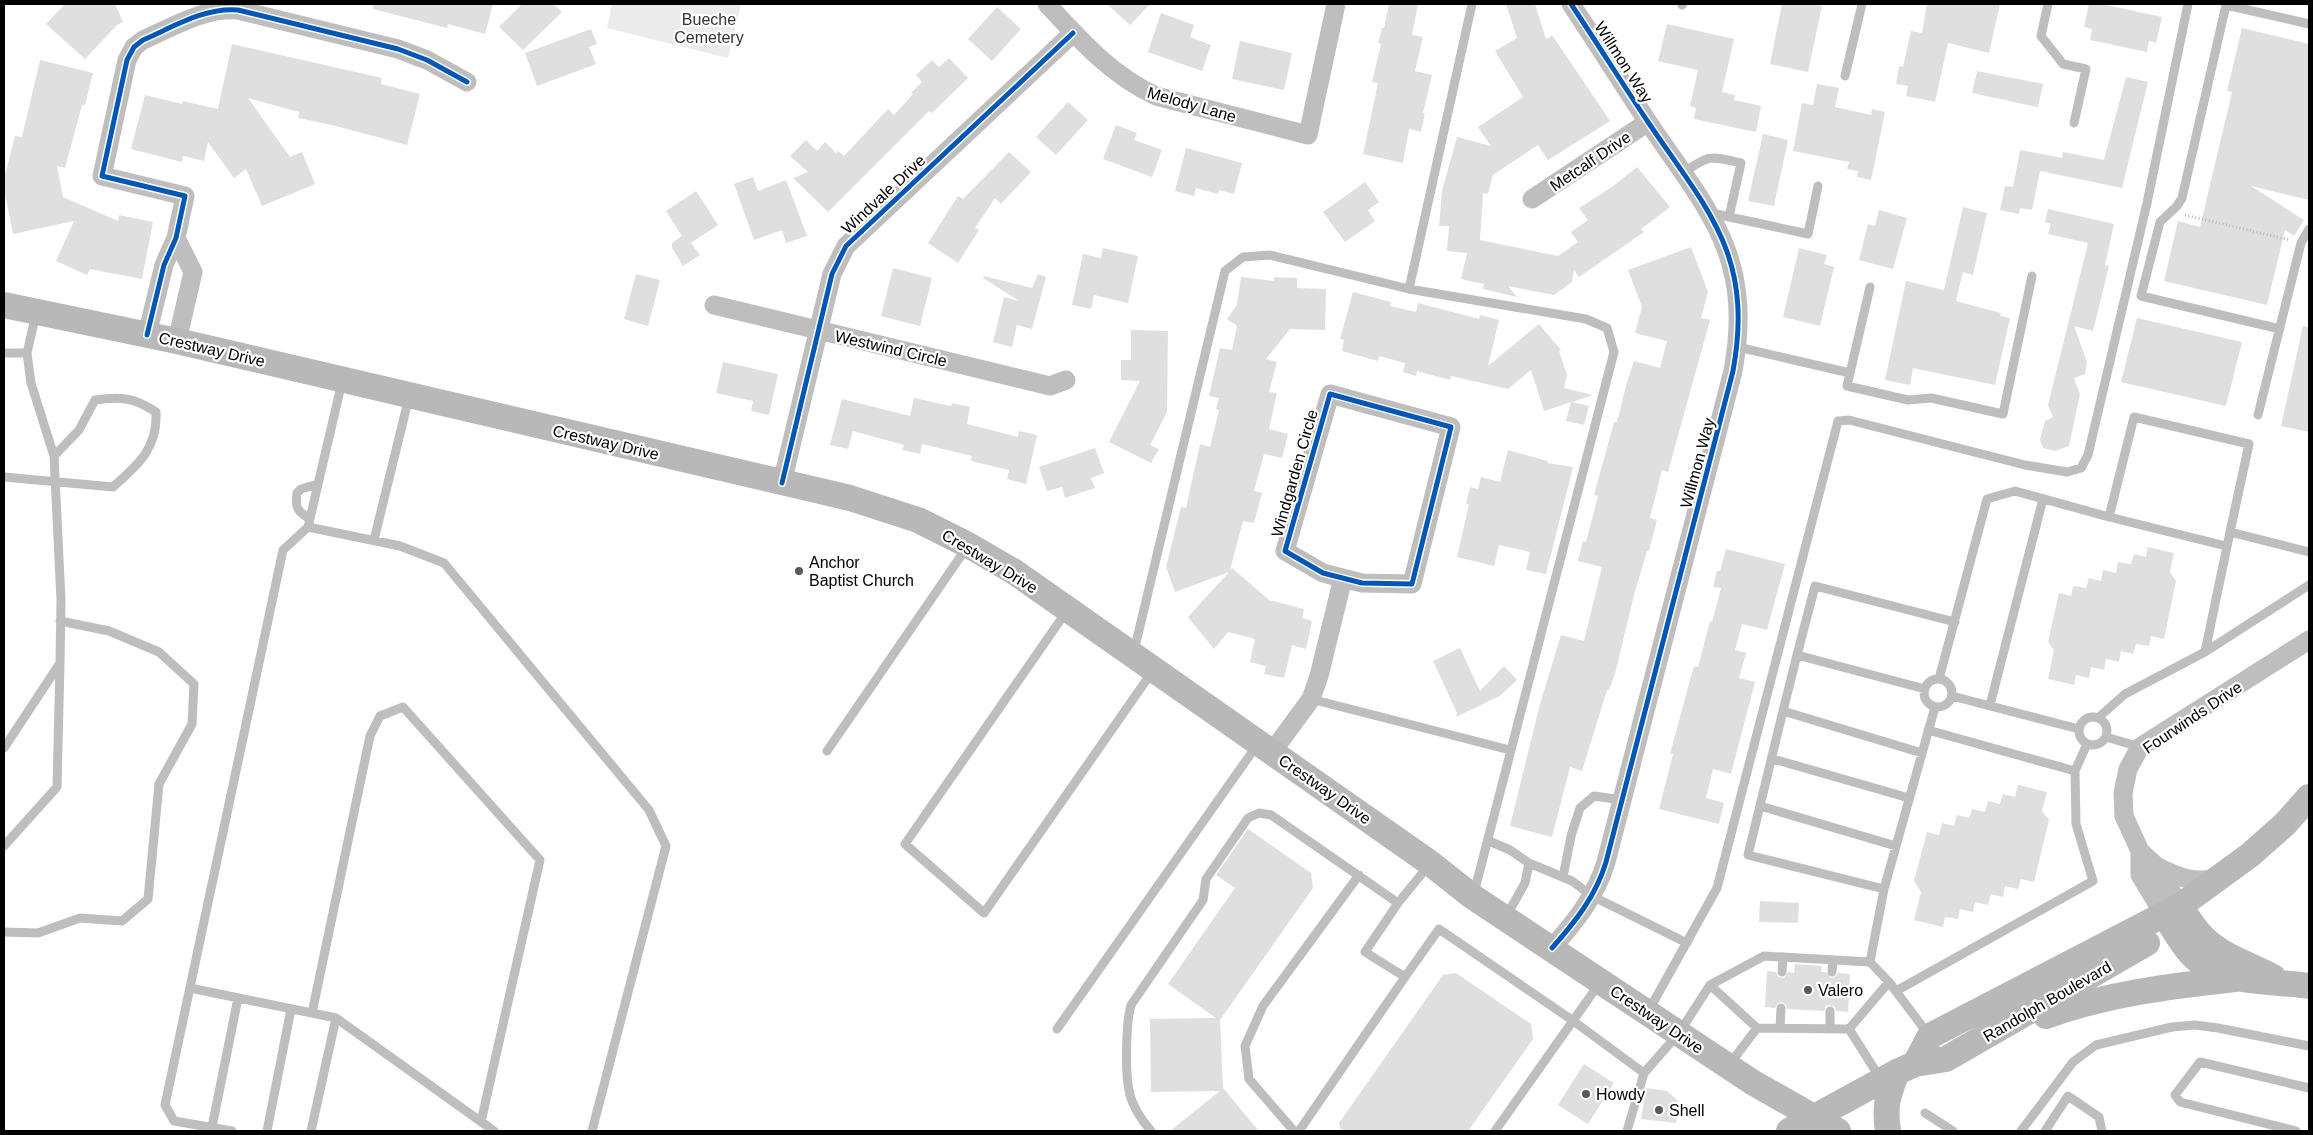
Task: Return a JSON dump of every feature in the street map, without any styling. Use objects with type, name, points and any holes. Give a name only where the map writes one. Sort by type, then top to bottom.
[{"type":"main road","name":"Crestway Drive","points":[[4,305],[177,341],[850,498],[918,520],[968,545],[1013,571],[1430,863],[1473,897],[1728,1066],[1813,1118],[1838,1131]]},
{"type":"main road","points":[[2172,904],[2218,878],[2250,855],[2278,830],[2309,797]]},
{"type":"main road","points":[[2172,904],[2191,954],[2204,965],[2236,979]]},
{"type":"main road","points":[[2172,904],[2206,941],[2228,956],[2248,963],[2282,982]]},
{"type":"main road","name":"Randolph Boulevard","points":[[1930,1036],[2172,904]]},
{"type":"main road","name":"Randolph Boulevard","points":[[1789,1131],[1898,1072],[1946,1058],[2148,943],[2172,904]]},
{"type":"main road","points":[[1974,1043],[2081,1003],[2180,985],[2236,979],[2309,986]]},
{"type":"main road","points":[[1888,1131],[1886,1098],[1898,1072],[1930,1036]]},
{"type":"street","name":"Melody Lane","points":[[1047,4],[1094,56],[1115,72],[1156,96],[1308,135],[1336,4]]},
{"type":"street","name":"Willmon Way","points":[[1552,948],[1586,907],[1600,884],[1733,372],[1738,347],[1739,303],[1736,281],[1722,237],[1720,215],[1683,173],[1571,4]]},
{"type":"street","points":[[147,335],[164,265],[176,238],[185,196],[102,176],[127,60],[134,47],[143,40],[207,12],[222,9],[238,10],[398,49],[427,60],[467,82]]},
{"type":"street","name":"Windvale Drive","points":[[782,483],[832,274],[846,246],[1073,33]]},
{"type":"street","name":"Metcalf Drive","points":[[1532,199],[1648,122]]},
{"type":"street","points":[[176,238],[193,272],[177,341]]},
{"type":"street","name":"Westwind Circle","points":[[714,306],[1050,386],[1066,380]]},
{"type":"street","name":"Windgarden Circle","points":[[1330,394],[1451,428],[1412,584],[1362,583],[1343,578],[1323,573],[1285,551],[1330,394]]},
{"type":"street","points":[[1265,747],[1310,699],[1319,676],[1343,578]]},
{"type":"street","name":"Fourwinds Drive","points":[[2172,904],[2140,876],[2140,852],[2124,816],[2123,793],[2128,769],[2140,747],[2309,640]]},
{"type":"street","name":"Fourwinds Drive","points":[[2140,852],[2156,866],[2172,904]]},
{"type":"street","points":[[2156,866],[2184,879],[2198,881],[2218,878]]},
{"type":"lane","points":[[1409,289],[1472,4]]},
{"type":"lane","points":[[1845,76],[1862,4]]},
{"type":"lane","points":[[2048,4],[2041,36],[2063,64],[2086,69],[2074,123]]},
{"type":"lane","points":[[1647,1012],[1717,888],[1838,420],[1849,420],[2025,465],[2067,472],[2081,468],[2088,455],[2147,203],[2188,4]]},
{"type":"lane","points":[[2280,329],[2141,296],[2160,222],[2177,206],[2182,198],[2226,6],[2309,24]]},
{"type":"lane","points":[[1683,173],[1703,159],[1712,157],[1740,164],[1720,215],[1808,234],[1818,186]]},
{"type":"lane","points":[[2258,415],[2301,242],[2309,229]]},
{"type":"lane","points":[[1068,610],[905,844],[984,913],[1143,663],[1225,271],[1243,257],[1270,256],[1409,289],[1586,319],[1606,328],[1614,352],[1473,897]]},
{"type":"lane","points":[[1870,287],[1847,386],[1908,400],[1931,398],[2003,414],[2032,276]]},
{"type":"lane","points":[[4,846],[57,787],[60,621],[54,456],[31,383],[27,352],[36,311]]},
{"type":"lane","points":[[1738,347],[1850,373]]},
{"type":"lane","points":[[4,353],[27,352]]},
{"type":"lane","points":[[232,1131],[174,1121],[165,1104],[283,550],[309,523],[342,380]]},
{"type":"lane","points":[[374,540],[409,396]]},
{"type":"lane","points":[[4,477],[113,487],[142,461],[157,430],[156,412],[140,401],[114,397],[95,400],[79,430],[54,456]]},
{"type":"lane","points":[[2109,517],[2134,417],[2249,444],[2205,652]]},
{"type":"lane","points":[[318,484],[297,493],[296,506],[309,523],[400,546],[444,563],[649,810],[666,846],[592,1131]]},
{"type":"lane","points":[[1939,680],[1987,499],[2015,491],[2226,546]]},
{"type":"lane","points":[[1990,705],[2043,499]]},
{"type":"lane","points":[[2230,532],[2309,552]]},
{"type":"lane","points":[[827,751],[968,545]]},
{"type":"lane","points":[[2098,718],[2107,726],[2106,737],[2096,745],[2087,744],[2080,738],[2079,729],[2087,718],[2098,718],[2125,694],[2205,652],[2309,585]]},
{"type":"lane","points":[[1884,889],[1748,855],[1797,655],[1816,586],[1955,622]]},
{"type":"lane","points":[[4,932],[38,933],[80,918],[122,921],[148,899],[160,784],[192,724],[194,684],[159,652],[109,631],[60,621]]},
{"type":"lane","points":[[1797,655],[1925,689]]},
{"type":"lane","points":[[4,748],[60,663]]},
{"type":"lane","points":[[1939,680],[1948,683],[1952,696],[1948,704],[1935,707],[1927,702],[1925,689],[1931,682],[1939,680]]},
{"type":"lane","points":[[1952,696],[2079,729]]},
{"type":"lane","points":[[1310,699],[1510,750]]},
{"type":"lane","points":[[312,1013],[370,736],[380,716],[403,707],[540,860],[481,1122]]},
{"type":"lane","points":[[1870,962],[1884,889],[1935,707]]},
{"type":"lane","points":[[1783,711],[1922,753]]},
{"type":"lane","points":[[1928,730],[2075,771]]},
{"type":"lane","points":[[2106,737],[2140,747]]},
{"type":"lane","points":[[1896,991],[2093,881],[2076,824],[2075,771],[2087,744]]},
{"type":"lane","points":[[1057,1029],[1265,747]]},
{"type":"lane","points":[[1773,759],[1909,798]]},
{"type":"lane","points":[[1563,877],[1571,836],[1580,808],[1594,796],[1622,800]]},
{"type":"lane","points":[[1760,806],[1896,846]]},
{"type":"lane","points":[[1151,1131],[1143,1122],[1129,1091],[1127,1019],[1131,1005],[1202,900],[1206,879],[1248,818],[1259,813],[1271,814],[1398,903]]},
{"type":"lane","points":[[1489,841],[1510,850],[1528,863],[1563,877],[1592,896],[1687,942]]},
{"type":"lane","points":[[1405,977],[1365,952],[1398,903],[1430,863]]},
{"type":"lane","points":[[1505,918],[1525,883],[1528,863]]},
{"type":"lane","points":[[1294,1131],[1249,1078],[1245,1046],[1264,1006],[1359,875]]},
{"type":"lane","points":[[1299,1131],[1439,929],[1572,1020],[1644,1074]]},
{"type":"lane","points":[[1627,1131],[1644,1074],[1679,1033],[1710,986],[1764,956],[1870,962],[1889,982],[1930,1036]]},
{"type":"lane","points":[[1782,972],[1783,957]]},
{"type":"lane","points":[[1832,972],[1833,960]]},
{"type":"lane","points":[[1495,1131],[1601,981]]},
{"type":"lane","points":[[1850,1029],[1889,982]]},
{"type":"lane","points":[[1710,986],[1757,1028],[1850,1029],[1898,1072]]},
{"type":"lane","points":[[190,988],[336,1018],[494,1131]]},
{"type":"lane","points":[[212,1127],[238,998]]},
{"type":"lane","points":[[1780,1028],[1781,1008]]},
{"type":"lane","points":[[267,1131],[291,1009]]},
{"type":"lane","points":[[1830,1011],[1830,1028]]},
{"type":"lane","points":[[311,1131],[336,1018]]},
{"type":"lane","points":[[2021,1131],[2073,1062],[2096,1045],[2172,1027],[2195,1025],[2309,1046]]},
{"type":"lane","points":[[1728,1066],[1757,1028]]},
{"type":"lane","points":[[2296,1131],[2180,1102],[2175,1096],[2200,1062],[2309,1088]]},
{"type":"lane","points":[[2045,1131],[2068,1096],[2099,1117],[2102,1131]]},
{"type":"lane","points":[[1925,1113],[1953,1131]]},
{"type":"path","points":[[2170,211],[2301,242]]},
{"type":"green space","name":"Bueche Cemetery","points":[[612,4],[741,4],[728,58],[607,28]]},
{"type":"building","points":[[65,4],[115,4],[123,22],[117,25],[85,59],[46,24]]},
{"type":"building","points":[[373,4],[493,4],[485,34],[448,24],[447,28],[373,9]]},
{"type":"building","points":[[522,4],[553,4],[562,12],[523,50],[499,27]]},
{"type":"building","points":[[1107,4],[1150,4],[1130,25]]},
{"type":"building","points":[[1389,4],[1418,4],[1412,35],[1423,37],[1415,71],[1432,75],[1423,113],[1425,113],[1421,132],[1409,129],[1403,163],[1363,154],[1378,83],[1372,82],[1381,44],[1378,43],[1382,28],[1384,28]]},
{"type":"building","points":[[1506,4],[1535,4],[1546,39],[1552,35],[1610,121],[1548,160],[1538,145],[1493,175],[1488,194],[1483,193],[1480,240],[1558,256],[1578,242],[1571,232],[1588,220],[1579,208],[1612,187],[1637,167],[1670,207],[1641,229],[1644,232],[1579,277],[1574,270],[1572,282],[1554,295],[1508,286],[1517,297],[1483,289],[1484,284],[1461,279],[1467,253],[1447,251],[1449,226],[1439,226],[1442,191],[1457,137],[1491,146],[1478,127],[1523,97],[1495,51],[1517,38]]},
{"type":"building","points":[[1782,4],[1822,6],[1808,72],[1770,64]]},
{"type":"building","points":[[1927,4],[2000,4],[1989,53],[1948,43],[1935,102],[1906,96],[1908,86],[1896,84],[1899,66],[1903,67],[1911,31],[1922,33]]},
{"type":"building","points":[[2089,4],[2102,4],[2162,17],[2156,43],[2149,41],[2147,52],[2090,40],[2092,29],[2084,27]]},
{"type":"building","points":[[997,7],[1021,29],[992,61],[968,39]]},
{"type":"building","points":[[1161,13],[1194,25],[1190,37],[1211,45],[1202,71],[1148,52]]},
{"type":"building","points":[[1667,24],[1734,39],[1722,92],[1735,95],[1734,100],[1761,106],[1756,132],[1694,119],[1696,108],[1690,106],[1698,70],[1658,61]]},
{"type":"building","points":[[2242,28],[2309,44],[2309,200],[2251,186],[2304,220],[2294,236],[2285,230],[2267,305],[2164,281],[2178,221],[2200,227],[2232,92],[2227,91]]},
{"type":"building","points":[[591,29],[597,44],[589,47],[596,64],[537,86],[525,53]]},
{"type":"building","points":[[1240,41],[1292,53],[1284,90],[1232,79]]},
{"type":"building","points":[[232,44],[382,78],[381,84],[420,94],[407,145],[298,118],[299,112],[248,98],[290,157],[302,152],[315,184],[262,206],[246,169],[234,178],[208,142],[204,161],[183,156],[182,162],[131,149],[145,95],[182,104],[183,101],[218,109]]},
{"type":"building","points":[[949,58],[968,78],[932,113],[929,111],[828,212],[793,178],[808,172],[790,156],[806,140],[817,151],[825,142],[836,153],[838,151],[844,156],[888,109],[894,115],[922,82],[916,75],[932,60],[939,67]]},
{"type":"building","points":[[40,60],[93,73],[85,105],[82,105],[65,168],[57,166],[63,197],[118,221],[119,215],[153,222],[142,279],[90,269],[87,275],[56,261],[74,221],[13,234],[4,189],[4,179],[15,136],[22,137]]},
{"type":"building","points":[[1977,71],[2043,84],[2038,107],[1972,93]]},
{"type":"building","points":[[2126,77],[2148,82],[2122,188],[2040,171],[2032,210],[2020,208],[2019,214],[2000,210],[2005,186],[2013,187],[2020,150],[2062,158],[2063,152],[2104,160]]},
{"type":"building","points":[[1817,84],[1839,88],[1835,107],[1871,115],[1872,109],[1885,112],[1871,180],[1857,177],[1858,171],[1847,169],[1849,162],[1793,151],[1802,103],[1813,105]]},
{"type":"building","points":[[1068,102],[1088,120],[1056,155],[1036,137]]},
{"type":"building","points":[[1116,125],[1137,133],[1134,140],[1162,150],[1152,177],[1103,159]]},
{"type":"building","points":[[1763,134],[1788,140],[1774,206],[1748,201]]},
{"type":"building","points":[[1186,148],[1242,163],[1234,194],[1219,190],[1218,194],[1196,188],[1194,196],[1175,191]]},
{"type":"building","points":[[1009,152],[1031,172],[1001,204],[995,198],[975,228],[979,230],[958,263],[928,243],[958,196],[963,199]]},
{"type":"building","points":[[753,177],[758,191],[786,180],[807,236],[786,243],[782,230],[754,240],[734,184]]},
{"type":"building","points":[[1365,182],[1379,202],[1368,210],[1375,221],[1345,242],[1323,212]]},
{"type":"building","points":[[696,191],[718,225],[691,243],[700,255],[683,266],[672,248],[672,243],[682,236],[666,211]]},
{"type":"building","points":[[1963,207],[1987,213],[1973,275],[1963,272],[1956,301],[2001,313],[2000,316],[2010,318],[1995,385],[1913,368],[1910,385],[1885,380],[1906,281],[1944,290]]},
{"type":"building","points":[[2048,209],[2114,224],[2105,265],[2109,266],[2093,331],[2074,326],[2087,362],[2085,374],[2074,378],[2080,394],[2069,446],[2055,451],[2043,448],[2040,440],[2045,421],[2053,417],[2048,405],[2088,243],[2048,234],[2051,224],[2045,222]]},
{"type":"building","points":[[1879,210],[1907,218],[1893,269],[1859,260],[1868,224],[1875,226]]},
{"type":"building","points":[[1691,247],[1708,292],[1701,318],[1710,320],[1668,472],[1662,470],[1650,518],[1657,520],[1634,595],[1615,674],[1609,690],[1607,690],[1582,771],[1570,767],[1552,837],[1510,826],[1540,704],[1561,635],[1584,641],[1602,567],[1578,561],[1583,541],[1586,542],[1598,496],[1594,495],[1614,422],[1617,422],[1634,361],[1660,368],[1667,341],[1635,333],[1642,307],[1628,270]]},
{"type":"building","points":[[1103,248],[1138,256],[1128,303],[1094,295],[1091,309],[1072,305],[1083,254],[1101,258]]},
{"type":"building","points":[[1799,248],[1827,255],[1824,264],[1834,267],[1820,326],[1783,317]]},
{"type":"building","points":[[893,268],[932,278],[920,326],[881,316]]},
{"type":"building","points":[[636,274],[660,280],[648,326],[624,319]]},
{"type":"building","points":[[1038,274],[1046,277],[1032,329],[1017,325],[1012,347],[993,342],[1004,297],[1019,301],[983,278],[984,276],[1032,288]]},
{"type":"building","points":[[1241,277],[1274,281],[1274,277],[1297,278],[1297,288],[1326,289],[1325,330],[1290,329],[1266,359],[1277,362],[1269,392],[1277,393],[1269,429],[1288,434],[1282,458],[1264,454],[1254,491],[1262,493],[1254,523],[1243,521],[1230,570],[1232,568],[1269,600],[1304,609],[1302,618],[1312,621],[1306,649],[1292,645],[1284,678],[1264,674],[1266,666],[1250,662],[1255,639],[1228,632],[1214,649],[1188,617],[1229,572],[1175,592],[1166,567],[1181,507],[1186,508],[1200,444],[1210,447],[1219,410],[1216,409],[1219,398],[1209,396],[1220,348],[1232,350],[1237,326],[1227,319],[1237,305]]},
{"type":"building","points":[[1353,292],[1391,302],[1390,306],[1416,312],[1418,303],[1479,319],[1480,315],[1499,320],[1488,366],[1539,324],[1561,350],[1559,351],[1567,375],[1564,388],[1593,395],[1572,402],[1589,406],[1584,425],[1566,421],[1571,402],[1544,411],[1531,370],[1508,389],[1451,376],[1450,380],[1417,371],[1416,376],[1403,372],[1405,363],[1379,356],[1378,361],[1342,351],[1344,340],[1340,339]]},
{"type":"building","points":[[2137,318],[2242,342],[2226,406],[2121,382]]},
{"type":"building","points":[[2303,326],[2309,327],[2309,432],[2281,426]]},
{"type":"building","points":[[1131,330],[1168,331],[1167,412],[1150,445],[1159,449],[1151,463],[1109,442],[1140,381],[1121,380],[1121,360],[1131,360]]},
{"type":"building","points":[[723,362],[778,374],[769,415],[751,411],[753,401],[716,393]]},
{"type":"building","points":[[914,398],[951,406],[952,403],[970,407],[967,424],[1018,437],[1019,431],[1037,435],[1026,484],[1007,479],[1009,470],[971,461],[972,456],[922,444],[920,454],[902,450],[904,445],[853,431],[848,449],[830,445],[842,399],[910,416]]},
{"type":"building","points":[[1095,448],[1104,473],[1091,478],[1095,488],[1065,498],[1062,487],[1047,491],[1039,467]]},
{"type":"building","points":[[1508,450],[1548,461],[1547,463],[1573,467],[1546,574],[1526,570],[1530,552],[1499,545],[1494,566],[1457,557],[1469,504],[1466,504],[1470,487],[1478,489],[1481,477],[1500,482]]},
{"type":"building","points":[[2148,547],[2174,553],[2170,572],[2176,581],[2164,639],[2151,636],[2149,646],[2136,644],[2133,654],[2121,651],[2119,662],[2106,659],[2104,670],[2091,667],[2089,678],[2076,675],[2074,685],[2048,679],[2054,650],[2048,642],[2059,593],[2071,596],[2073,586],[2086,588],[2089,578],[2101,581],[2103,570],[2116,573],[2118,562],[2131,564],[2134,554],[2146,557]]},
{"type":"building","points":[[1726,549],[1785,564],[1767,630],[1742,624],[1735,650],[1746,653],[1739,678],[1755,682],[1731,774],[1713,769],[1706,798],[1724,803],[1719,824],[1659,809],[1673,754],[1670,754],[1694,666],[1698,667],[1721,588],[1713,587]]},
{"type":"building","points":[[1460,648],[1480,691],[1504,666],[1517,680],[1500,696],[1456,717],[1457,713],[1433,661]]},
{"type":"building","points":[[2018,785],[2047,792],[2042,811],[2049,820],[2034,882],[2021,879],[2018,889],[2005,886],[2003,897],[1991,894],[1988,905],[1975,902],[1973,912],[1960,909],[1958,919],[1945,917],[1943,927],[1914,920],[1921,892],[1914,881],[1927,832],[1939,835],[1942,823],[1954,826],[1957,815],[1969,818],[1972,809],[1985,812],[1988,801],[2000,804],[2003,794],[2015,797]]},
{"type":"building","points":[[1248,829],[1311,873],[1313,888],[1220,1020],[1223,1088],[1259,1131],[1170,1131],[1220,1091],[1151,1092],[1150,1019],[1216,1018],[1168,984],[1235,888],[1216,875]]},
{"type":"building","points":[[1760,901],[1799,903],[1798,923],[1759,922]]},
{"type":"building","name":"Valero","points":[[1795,964],[1822,966],[1821,972],[1826,972],[1831,978],[1835,977],[1838,973],[1850,974],[1848,1012],[1836,1011],[1835,1007],[1830,1005],[1826,1006],[1824,1011],[1787,1009],[1786,1005],[1782,1002],[1778,1003],[1775,1008],[1765,1007],[1767,971],[1776,972],[1778,977],[1784,978],[1788,972],[1794,973]]},
{"type":"building","points":[[1456,973],[1531,1024],[1533,1039],[1468,1131],[1341,1131],[1339,1123],[1443,975]]},
{"type":"building","name":"Howdy","points":[[1584,1064],[1614,1083],[1588,1124],[1558,1105]]},
{"type":"building","name":"Shell","points":[[1646,1088],[1667,1091],[1678,1101],[1676,1123],[1641,1119]]},
{"type":"cycle path","points":[[1552,948],[1591,897],[1606,862],[1733,371],[1738,331],[1737,296],[1731,265],[1721,236],[1690,182],[1648,122],[1571,4]]},
{"type":"cycle path","points":[[147,335],[164,265],[176,238],[185,196],[102,176],[127,60],[134,47],[143,40],[189,19],[213,12],[238,10],[398,49],[427,60],[467,82]]},
{"type":"cycle path","points":[[782,483],[832,274],[846,246],[1073,33]]},
{"type":"cycle path","points":[[1330,394],[1451,427],[1412,584],[1362,583],[1323,573],[1285,551],[1330,394]]},
{"type":"place","name":"Anchor Baptist Church","points":[[799,571]]},
{"type":"place","name":"Valero","points":[[1808,990]]},
{"type":"place","name":"Howdy","points":[[1586,1094]]},
{"type":"place","name":"Shell","points":[[1659,1110]]}]
